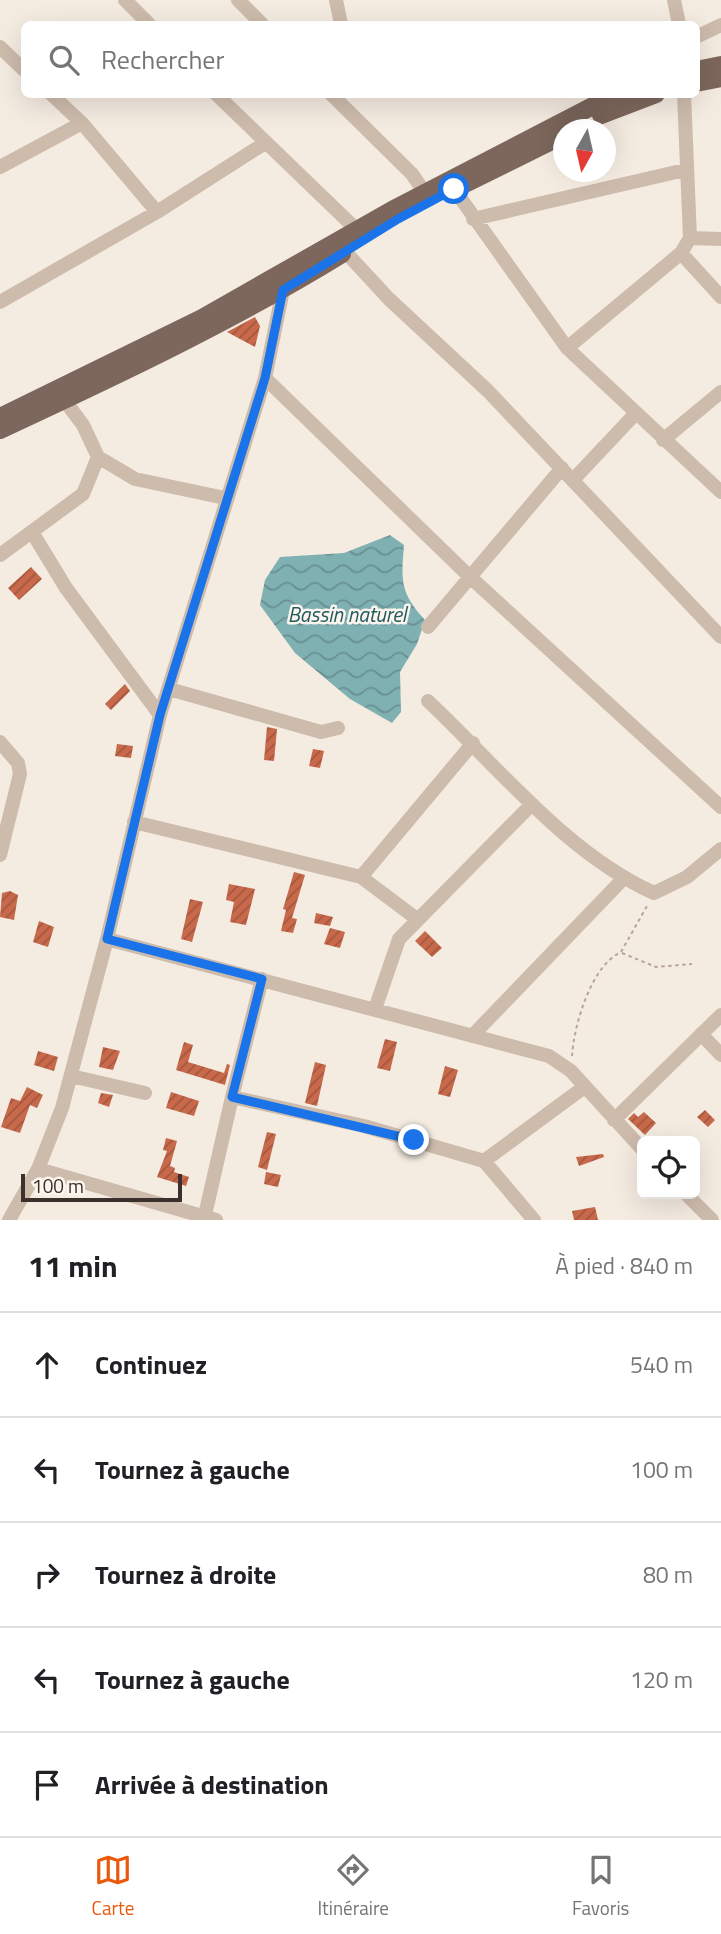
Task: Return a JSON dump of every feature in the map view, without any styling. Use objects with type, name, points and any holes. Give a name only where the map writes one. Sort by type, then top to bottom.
[{"type":"main road","points":[[700,69],[721,65]]},
{"type":"main road","points":[[700,82],[721,78]]},
{"type":"main road","points":[[2,416],[65,401],[283,290],[341,248],[358,231],[607,98]]},
{"type":"main road","points":[[593,119],[613,108],[644,98]]},
{"type":"main road","points":[[2,416],[553,140]]},
{"type":"street","points":[[125,0],[146,21]]},
{"type":"street","points":[[238,0],[259,21]]},
{"type":"street","points":[[336,0],[340,21]]},
{"type":"street","points":[[674,0],[678,21]]},
{"type":"street","points":[[700,35],[721,25]]},
{"type":"street","points":[[0,47],[21,67]]},
{"type":"street","points":[[55,98],[82,123],[157,212]]},
{"type":"street","points":[[220,98],[358,231]]},
{"type":"street","points":[[335,98],[412,174],[425,193]]},
{"type":"street","points":[[567,348],[681,253],[690,238],[685,170],[684,98]]},
{"type":"street","points":[[0,167],[82,123]]},
{"type":"street","points":[[0,302],[157,212],[265,143]]},
{"type":"street","points":[[473,219],[685,170]]},
{"type":"street","points":[[454,189],[567,348],[721,492]]},
{"type":"street","points":[[690,238],[721,239]]},
{"type":"street","points":[[341,248],[389,299],[488,391],[721,637]]},
{"type":"street","points":[[681,253],[721,297]]},
{"type":"street","points":[[9,1220],[38,1169],[71,1076],[107,939],[160,715],[225,498],[265,378],[283,290]]},
{"type":"street","points":[[265,378],[469,576],[721,807]]},
{"type":"street","points":[[663,440],[721,392]]},
{"type":"street","points":[[65,401],[83,425],[98,457],[135,479],[225,498]]},
{"type":"street","points":[[573,480],[635,414]]},
{"type":"street","points":[[0,555],[83,494],[98,457]]},
{"type":"street","points":[[428,627],[562,468]]},
{"type":"street","points":[[32,531],[66,588],[160,715]]},
{"type":"street","points":[[169,689],[321,732],[338,728]]},
{"type":"street","points":[[428,701],[532,804],[623,879],[654,892],[687,877],[721,849]]},
{"type":"street","points":[[0,742],[18,763],[20,774],[0,855]]},
{"type":"street","points":[[361,877],[473,743]]},
{"type":"street","points":[[376,1009],[399,939],[532,804]]},
{"type":"street","points":[[134,822],[361,877],[417,919]]},
{"type":"street","points":[[472,1036],[623,879]]},
{"type":"street","points":[[107,939],[549,1056],[571,1071],[583,1088],[637,1144]]},
{"type":"street","points":[[38,1169],[211,1218],[232,1097],[262,979]]},
{"type":"street","points":[[614,1120],[721,1015]]},
{"type":"street","points":[[701,1034],[721,1055]]},
{"type":"street","points":[[71,1076],[145,1093]]},
{"type":"street","points":[[484,1161],[583,1088]]},
{"type":"street","points":[[232,1097],[363,1126],[484,1161],[534,1220]]},
{"type":"street","points":[[691,1199],[712,1220]]},
{"type":"path","points":[[571,1071],[576,1030],[588,990],[613,956],[621,952],[654,892]]},
{"type":"path","points":[[621,952],[635,961],[656,967],[692,964]]},
{"type":"water","name":"Bassin naturel","points":[[390,535],[404,545],[404,586],[411,602],[425,620],[417,644],[400,672],[401,712],[392,723],[350,699],[295,653],[260,605],[265,580],[280,557],[344,553]]},
{"type":"building","points":[[255,317],[260,326],[255,347],[227,332]]},
{"type":"building","points":[[31,567],[42,579],[19,600],[8,588]]},
{"type":"building","points":[[125,684],[130,691],[111,710],[105,704]]},
{"type":"building","points":[[267,727],[277,729],[274,761],[264,760]]},
{"type":"building","points":[[117,744],[133,746],[131,758],[115,756]]},
{"type":"building","points":[[313,749],[324,751],[320,768],[309,766]]},
{"type":"building","points":[[294,872],[305,875],[292,918],[297,919],[293,933],[281,931],[286,910],[283,909]]},
{"type":"building","points":[[229,884],[255,889],[246,925],[230,922],[234,902],[226,900]]},
{"type":"building","points":[[10,891],[18,895],[14,920],[0,917],[2,893]]},
{"type":"building","points":[[190,899],[203,902],[192,942],[181,939]]},
{"type":"building","points":[[316,913],[333,917],[330,926],[314,923]]},
{"type":"building","points":[[39,921],[54,927],[48,947],[33,942]]},
{"type":"building","points":[[330,928],[345,932],[340,948],[324,944]]},
{"type":"building","points":[[425,931],[442,948],[432,957],[415,941]]},
{"type":"building","points":[[385,1039],[397,1042],[390,1071],[377,1068]]},
{"type":"building","points":[[184,1042],[193,1045],[188,1062],[224,1073],[227,1064],[230,1065],[225,1085],[176,1070]]},
{"type":"building","points":[[103,1047],[120,1051],[113,1070],[99,1067]]},
{"type":"building","points":[[38,1051],[58,1057],[54,1071],[34,1065]]},
{"type":"building","points":[[315,1062],[326,1065],[317,1106],[305,1103]]},
{"type":"building","points":[[445,1066],[458,1070],[450,1097],[438,1094]]},
{"type":"building","points":[[27,1087],[43,1095],[37,1108],[30,1105],[20,1133],[1,1127],[11,1098],[20,1101]]},
{"type":"building","points":[[171,1092],[199,1101],[194,1116],[166,1108]]},
{"type":"building","points":[[101,1093],[113,1095],[109,1107],[98,1103]]},
{"type":"building","points":[[705,1110],[715,1120],[708,1127],[697,1117]]},
{"type":"building","points":[[644,1112],[656,1123],[645,1135],[628,1119],[634,1113],[638,1117]]},
{"type":"building","points":[[267,1132],[276,1134],[267,1170],[258,1167]]},
{"type":"building","points":[[166,1138],[177,1141],[170,1166],[175,1168],[174,1172],[189,1177],[186,1186],[157,1177],[167,1151],[163,1150]]},
{"type":"building","points":[[603,1154],[604,1157],[579,1166],[576,1157]]},
{"type":"building","points":[[266,1172],[281,1175],[278,1187],[264,1184]]},
{"type":"building","points":[[595,1207],[598,1220],[574,1220],[572,1211]]},
{"type":"route","points":[[414,1140],[232,1097],[262,979],[107,939],[160,715],[180,659],[225,498],[265,378],[283,290],[398,219],[454,189]]}]
